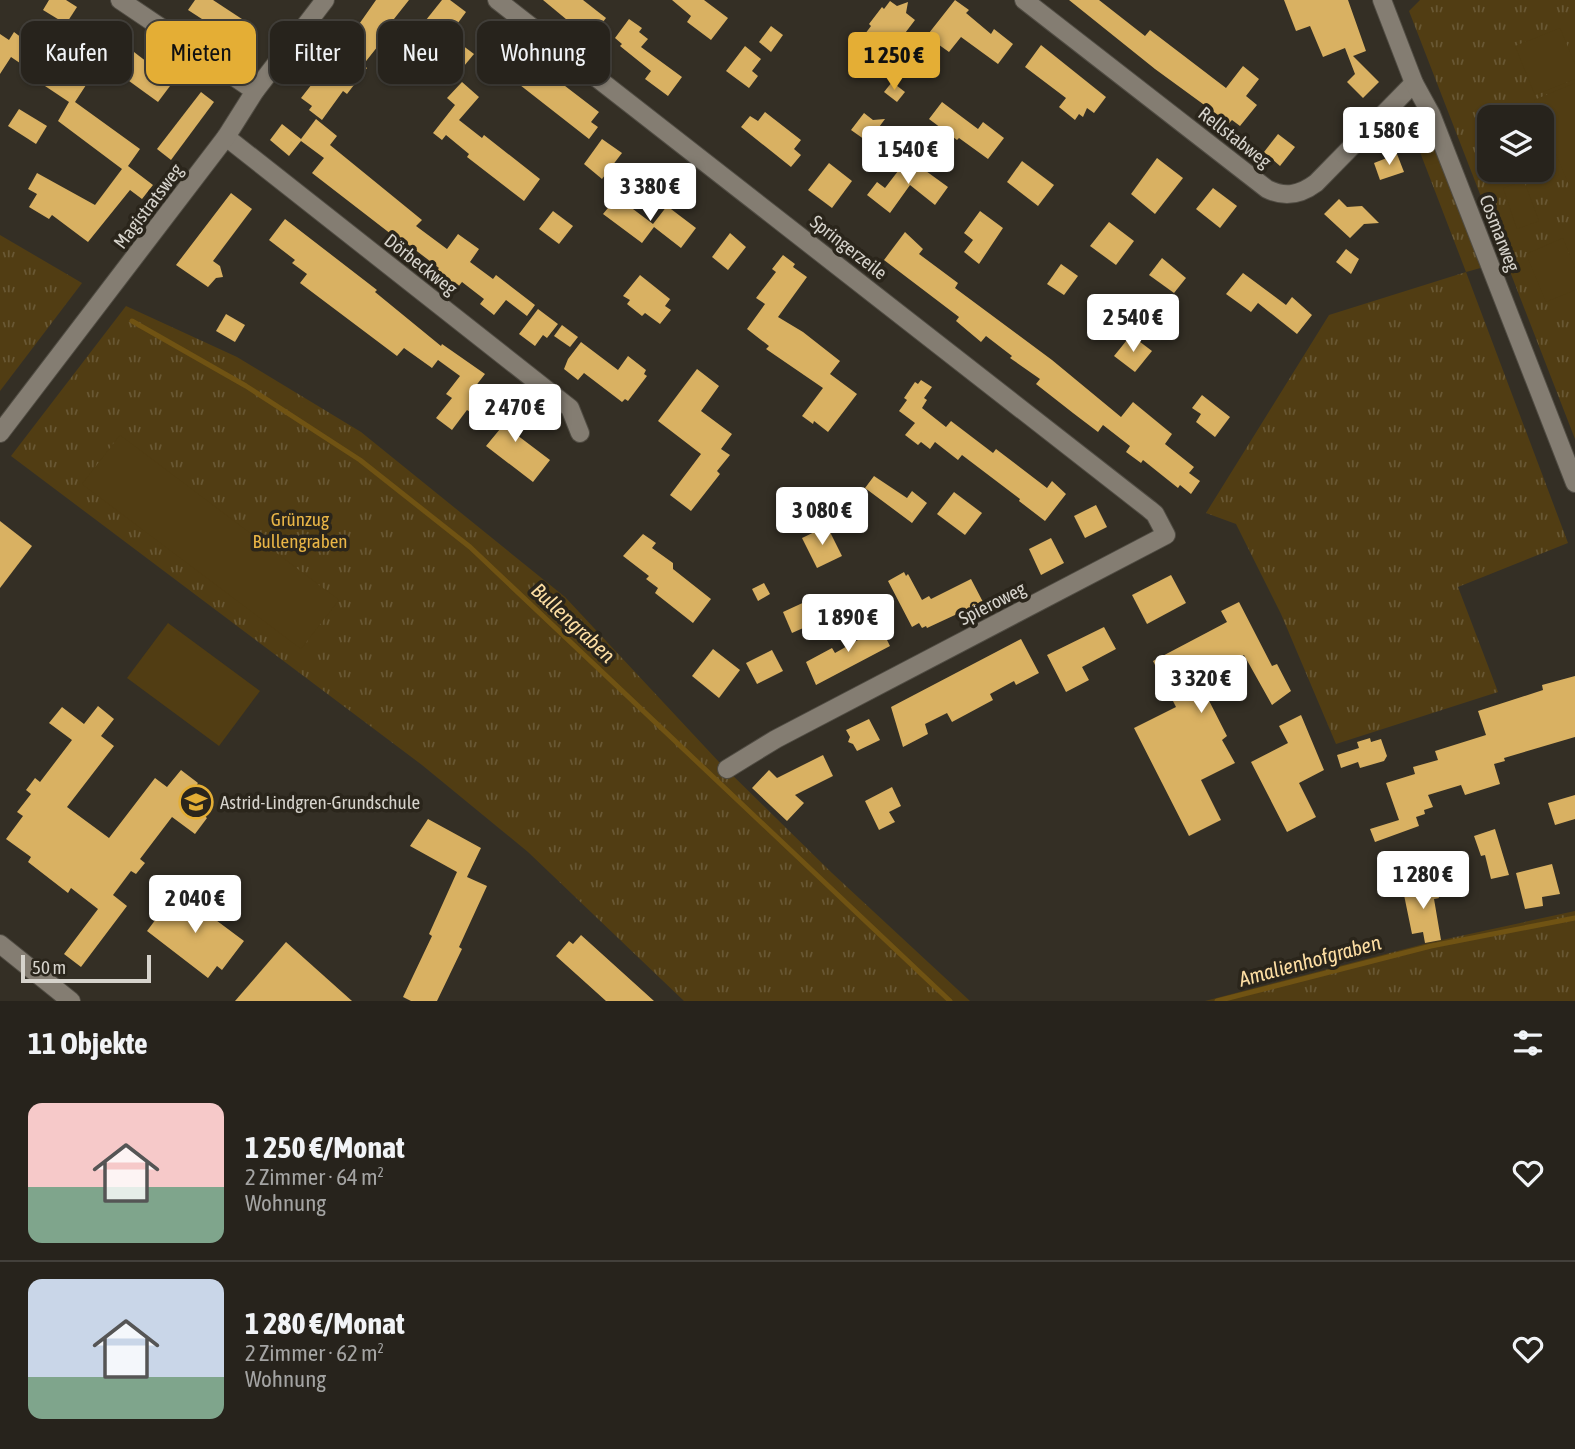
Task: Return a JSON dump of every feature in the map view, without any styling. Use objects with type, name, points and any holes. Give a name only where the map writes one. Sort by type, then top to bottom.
[{"type":"street","points":[[120,0],[255,91]]},
{"type":"street","name":"Magistratsweg","points":[[0,433],[226,137],[255,91],[325,0]]},
{"type":"street","name":"Springerzeile","points":[[497,0],[1127,491],[1155,514],[1166,535]]},
{"type":"street","name":"Rellstabweg","points":[[1024,0],[1277,194],[1293,195],[1316,183],[1414,83]]},
{"type":"street","name":"Cosmarweg","points":[[1382,0],[1414,83],[1431,114],[1575,483]]},
{"type":"street","name":"Dörbeckweg","points":[[226,137],[570,408],[580,433]]},
{"type":"street","name":"Spieroweg","points":[[726,769],[776,739],[1166,535]]},
{"type":"street","points":[[0,944],[71,1001]]},
{"type":"green space","points":[[1420,0],[1575,0],[1575,439],[1409,11]]},
{"type":"green space","points":[[1560,28],[1575,64],[1575,79],[1535,95],[1515,46]]},
{"type":"green space","points":[[1575,83],[1575,200],[1554,149],[1554,105],[1536,105],[1534,100]]},
{"type":"green space","points":[[1418,118],[1434,142],[1484,267],[1466,272],[1410,126]]},
{"type":"green space","points":[[1524,182],[1539,221],[1517,229],[1503,188]]},
{"type":"green space","points":[[0,235],[82,283],[0,391]]},
{"type":"green space","points":[[1563,238],[1575,268],[1575,290],[1546,302],[1526,254]]},
{"type":"green space","points":[[1466,272],[1568,543],[1458,587],[1498,692],[1336,744],[1281,614],[1236,524],[1206,513],[1329,315]]},
{"type":"green space","name":"Grünzug Bullengraben","points":[[126,306],[237,357],[361,432],[565,597],[719,762],[832,873],[970,1001],[684,1001],[528,852],[422,765],[11,456]]},
{"type":"green space","points":[[120,435],[339,600],[301,649],[82,484]]},
{"type":"green space","points":[[168,623],[260,691],[219,746],[127,678]]},
{"type":"green space","points":[[1575,911],[1575,1001],[1205,1001],[1428,943]]},
{"type":"building","points":[[49,0],[66,0],[77,7],[68,21],[61,21],[43,10]]},
{"type":"building","points":[[195,0],[213,0],[245,21],[205,21],[188,10]]},
{"type":"building","points":[[376,0],[409,0],[392,21],[378,21],[378,46],[364,64],[364,21],[361,21]]},
{"type":"building","points":[[442,0],[450,0],[466,12],[459,21],[425,21]]},
{"type":"building","points":[[543,0],[583,0],[606,18],[604,21],[568,21]]},
{"type":"building","points":[[672,0],[704,0],[728,18],[711,40],[687,22],[691,16]]},
{"type":"building","points":[[955,0],[969,10],[966,13],[991,34],[994,29],[1013,44],[998,64],[961,37],[949,52],[935,42],[937,39],[929,33]]},
{"type":"building","points":[[1069,0],[1099,0],[1145,36],[1150,30],[1226,88],[1243,66],[1259,79],[1246,96],[1257,105],[1240,126],[1232,120],[1229,123],[1155,69]]},
{"type":"building","points":[[1284,0],[1348,0],[1366,51],[1353,56],[1379,82],[1363,98],[1347,82],[1355,74],[1345,48],[1323,57],[1310,26],[1296,31]]},
{"type":"building","points":[[890,1],[897,6],[908,2],[906,13],[915,20],[888,51],[881,46],[870,51],[872,39],[865,34],[871,26],[869,24]]},
{"type":"building","points":[[629,19],[642,28],[639,32],[648,39],[641,47],[682,77],[668,96],[645,79],[651,71],[620,46],[622,44],[615,38]]},
{"type":"building","points":[[771,26],[783,35],[771,52],[759,42]]},
{"type":"building","points":[[14,32],[21,37],[21,64],[11,57],[0,74],[0,34],[9,40]]},
{"type":"building","points":[[1041,45],[1106,97],[1094,113],[1087,108],[1083,117],[1079,114],[1075,120],[1059,107],[1066,98],[1025,67]]},
{"type":"building","points":[[463,46],[474,54],[463,65]]},
{"type":"building","points":[[745,46],[761,59],[752,71],[758,76],[749,88],[726,71]]},
{"type":"building","points":[[134,52],[146,61],[146,84],[172,84],[158,102],[132,83]]},
{"type":"building","points":[[892,82],[905,92],[897,102],[884,92]]},
{"type":"building","points":[[463,83],[479,97],[459,120],[482,138],[484,135],[540,179],[524,201],[467,157],[469,154],[446,135],[442,140],[433,133],[455,105],[447,98]]},
{"type":"building","points":[[42,84],[87,84],[75,102],[140,149],[128,166],[153,185],[142,199],[130,190],[88,242],[52,215],[49,219],[29,207],[37,194],[28,189],[37,173],[95,205],[122,169],[58,121],[69,102]]},
{"type":"building","points":[[312,84],[355,84],[347,94],[343,91],[322,120],[309,110],[312,106],[301,98]]},
{"type":"building","points":[[562,84],[599,112],[591,122],[598,127],[589,139],[520,85]]},
{"type":"building","points":[[201,92],[214,102],[171,160],[157,149]]},
{"type":"building","points":[[942,102],[978,129],[983,122],[1004,138],[988,159],[929,119]]},
{"type":"building","points":[[19,109],[47,126],[36,144],[8,126]]},
{"type":"building","points":[[765,112],[801,140],[794,149],[801,155],[791,167],[741,127],[750,116],[758,121]]},
{"type":"building","points":[[864,113],[873,120],[885,119],[868,142],[851,130]]},
{"type":"building","points":[[316,119],[337,136],[330,145],[422,220],[416,226],[447,249],[458,234],[479,249],[470,262],[493,279],[496,275],[535,305],[527,316],[506,300],[494,315],[480,304],[484,299],[462,282],[458,287],[437,270],[439,268],[312,173],[324,158],[301,141],[289,156],[270,140],[282,124],[301,139]]},
{"type":"building","points":[[1278,134],[1295,147],[1280,166],[1264,152]]},
{"type":"building","points":[[602,139],[622,153],[602,179],[584,164]]},
{"type":"building","points":[[1397,154],[1404,172],[1380,180],[1374,163]]},
{"type":"building","points":[[908,158],[948,187],[935,205],[910,185],[890,213],[867,195],[877,182],[885,188]]},
{"type":"building","points":[[1157,158],[1183,178],[1155,214],[1131,194]]},
{"type":"building","points":[[1022,161],[1054,185],[1038,206],[1007,182]]},
{"type":"building","points":[[829,163],[852,181],[832,208],[808,190]]},
{"type":"building","points":[[1213,188],[1237,206],[1220,228],[1196,209]]},
{"type":"building","points":[[231,193],[252,209],[213,261],[220,266],[223,277],[216,278],[208,287],[176,265]]},
{"type":"building","points":[[617,197],[653,224],[667,206],[696,228],[681,248],[654,227],[642,243],[603,214]]},
{"type":"building","points":[[1339,199],[1347,207],[1362,206],[1379,223],[1364,224],[1350,238],[1324,214]]},
{"type":"building","points":[[553,211],[573,226],[559,244],[539,229]]},
{"type":"building","points":[[980,211],[1003,228],[979,264],[964,252],[973,240],[964,233]]},
{"type":"building","points":[[285,219],[377,290],[375,292],[441,346],[442,344],[485,374],[471,392],[480,399],[470,412],[467,410],[452,430],[436,418],[452,398],[446,394],[460,376],[438,360],[432,368],[404,348],[397,356],[300,283],[307,274],[292,263],[295,260],[269,240]]},
{"type":"building","points":[[1109,222],[1134,241],[1116,265],[1090,246]]},
{"type":"building","points":[[905,232],[923,249],[919,254],[958,283],[955,288],[1052,360],[1121,417],[1133,402],[1172,434],[1165,444],[1194,467],[1189,473],[1200,481],[1191,494],[1180,485],[1178,488],[1143,460],[1141,463],[1126,452],[1130,446],[1103,425],[1098,432],[1073,413],[1036,384],[1040,379],[1010,358],[1012,356],[986,336],[981,342],[956,321],[959,317],[884,260]]},
{"type":"building","points":[[730,233],[746,247],[728,270],[712,257]]},
{"type":"building","points":[[1346,249],[1359,259],[1351,274],[1336,262]]},
{"type":"building","points":[[783,255],[807,277],[778,317],[803,332],[840,361],[830,374],[857,394],[828,432],[802,416],[823,388],[766,349],[769,346],[747,329],[765,304],[756,298],[776,272],[772,269]]},
{"type":"building","points":[[1162,258],[1186,278],[1174,293],[1149,275]]},
{"type":"building","points":[[1061,264],[1078,276],[1064,295],[1047,284]]},
{"type":"building","points":[[1243,273],[1286,305],[1292,297],[1312,315],[1297,334],[1258,303],[1251,312],[1226,294]]},
{"type":"building","points":[[640,275],[670,299],[665,306],[671,310],[660,324],[645,313],[642,316],[627,304],[630,300],[623,296]]},
{"type":"building","points":[[538,309],[558,324],[547,338],[543,335],[535,346],[519,334]]},
{"type":"building","points":[[226,314],[245,325],[235,342],[216,331]]},
{"type":"building","points":[[562,325],[578,337],[570,347],[554,336]]},
{"type":"building","points":[[1131,335],[1152,351],[1135,372],[1114,356]]},
{"type":"building","points":[[581,342],[618,370],[628,356],[646,370],[644,374],[647,376],[628,401],[625,399],[622,402],[584,373],[578,380],[564,369]]},
{"type":"building","points":[[697,369],[719,386],[701,411],[732,434],[721,449],[730,455],[717,471],[720,474],[691,511],[670,495],[701,454],[658,421]]},
{"type":"building","points":[[921,380],[932,387],[924,398],[927,400],[922,408],[946,427],[951,421],[993,453],[996,449],[1047,488],[1052,481],[1066,494],[1045,521],[962,455],[958,460],[935,442],[930,449],[921,442],[918,445],[905,435],[915,423],[899,411],[915,382],[918,384]]},
{"type":"building","points":[[1202,395],[1230,417],[1215,437],[1196,422],[1201,414],[1192,408]]},
{"type":"building","points":[[504,404],[523,418],[513,432],[550,460],[533,482],[486,446],[500,429],[487,419],[497,406],[500,409]]},
{"type":"building","points":[[874,476],[907,498],[912,491],[927,503],[912,523],[865,488]]},
{"type":"building","points":[[954,492],[982,513],[965,535],[937,514]]},
{"type":"building","points":[[1096,505],[1107,527],[1085,538],[1074,516]]},
{"type":"building","points":[[0,521],[32,546],[0,588]]},
{"type":"building","points":[[827,526],[842,556],[817,568],[802,538]]},
{"type":"building","points":[[643,534],[656,543],[652,548],[673,563],[673,569],[711,599],[693,623],[655,593],[658,588],[646,579],[649,576],[623,556]]},
{"type":"building","points":[[1051,538],[1064,563],[1041,575],[1029,549]]},
{"type":"building","points":[[904,572],[906,576],[908,574],[922,600],[929,596],[931,599],[971,579],[983,602],[927,628],[922,628],[919,623],[912,627],[888,581]]},
{"type":"building","points":[[1171,575],[1186,603],[1147,624],[1132,595]]},
{"type":"building","points":[[764,583],[770,594],[758,601],[752,589]]},
{"type":"building","points":[[809,600],[819,621],[792,633],[783,612]]},
{"type":"building","points":[[1239,602],[1272,666],[1277,664],[1291,691],[1272,705],[1244,655],[1198,679],[1227,736],[1222,740],[1235,763],[1201,780],[1221,820],[1189,836],[1134,728],[1176,707],[1153,661],[1227,622],[1221,611]]},
{"type":"building","points":[[878,622],[890,646],[816,685],[806,662],[832,648],[835,653],[858,640],[856,634]]},
{"type":"building","points":[[1104,627],[1116,649],[1082,667],[1089,680],[1066,692],[1047,655]]},
{"type":"building","points":[[1021,639],[1039,673],[1016,685],[1014,681],[990,694],[993,700],[952,722],[947,713],[925,724],[928,734],[903,747],[891,707]]},
{"type":"building","points":[[713,649],[740,670],[719,698],[692,676]]},
{"type":"building","points":[[772,650],[783,671],[757,684],[746,663]]},
{"type":"building","points":[[1575,676],[1575,737],[1504,758],[1505,761],[1494,764],[1500,784],[1465,795],[1461,785],[1428,795],[1433,807],[1416,817],[1419,826],[1375,842],[1370,829],[1399,820],[1386,783],[1415,774],[1413,767],[1438,760],[1435,751],[1486,735],[1478,711],[1543,690],[1542,685]]},
{"type":"building","points":[[98,706],[114,719],[101,736],[114,746],[67,807],[109,838],[155,778],[167,787],[181,770],[198,783],[185,801],[207,818],[195,834],[172,817],[140,859],[145,863],[136,874],[131,871],[113,895],[127,906],[81,967],[64,954],[98,909],[71,888],[68,893],[28,862],[31,857],[6,839],[23,816],[17,812],[31,794],[26,790],[35,778],[40,782],[72,740],[49,723],[62,707],[84,724]]},
{"type":"building","points":[[1301,715],[1324,770],[1299,783],[1316,817],[1287,832],[1251,762],[1288,743],[1279,726]]},
{"type":"building","points":[[869,719],[880,740],[857,751],[853,744],[848,742],[850,737],[846,730]]},
{"type":"building","points":[[1370,738],[1371,742],[1381,739],[1387,756],[1384,761],[1360,768],[1358,762],[1341,768],[1337,755],[1359,748],[1357,742]]},
{"type":"building","points":[[823,755],[833,776],[795,795],[804,803],[787,821],[752,788],[769,770],[777,778]]},
{"type":"building","points":[[892,787],[901,806],[889,812],[895,822],[879,830],[865,801]]},
{"type":"building","points":[[1575,795],[1575,819],[1555,825],[1548,803]]},
{"type":"building","points":[[428,819],[481,848],[467,877],[487,886],[459,947],[462,949],[437,1001],[411,1001],[403,997],[432,936],[429,934],[457,872],[410,846]]},
{"type":"building","points":[[1495,829],[1509,875],[1491,879],[1485,855],[1481,856],[1474,836]]},
{"type":"building","points":[[1552,864],[1560,894],[1542,897],[1543,906],[1525,909],[1516,873]]},
{"type":"building","points":[[1434,881],[1439,898],[1434,899],[1441,940],[1425,943],[1423,932],[1412,934],[1403,890]]},
{"type":"building","points":[[177,891],[244,941],[222,970],[217,966],[208,978],[147,931]]},
{"type":"building","points":[[581,935],[654,1001],[606,1001],[556,956],[569,941],[573,944]]},
{"type":"building","points":[[286,942],[352,1001],[235,1001]]},
{"type":"waterway","name":"Bullengraben","points":[[132,321],[246,386],[360,460],[470,547],[950,1001]]},
{"type":"waterway","name":"Amalienhofgraben","points":[[1217,1001],[1431,946],[1575,918]]},
{"type":"place","name":"Astrid-Lindgren-Grundschule","points":[[196,802]]}]
